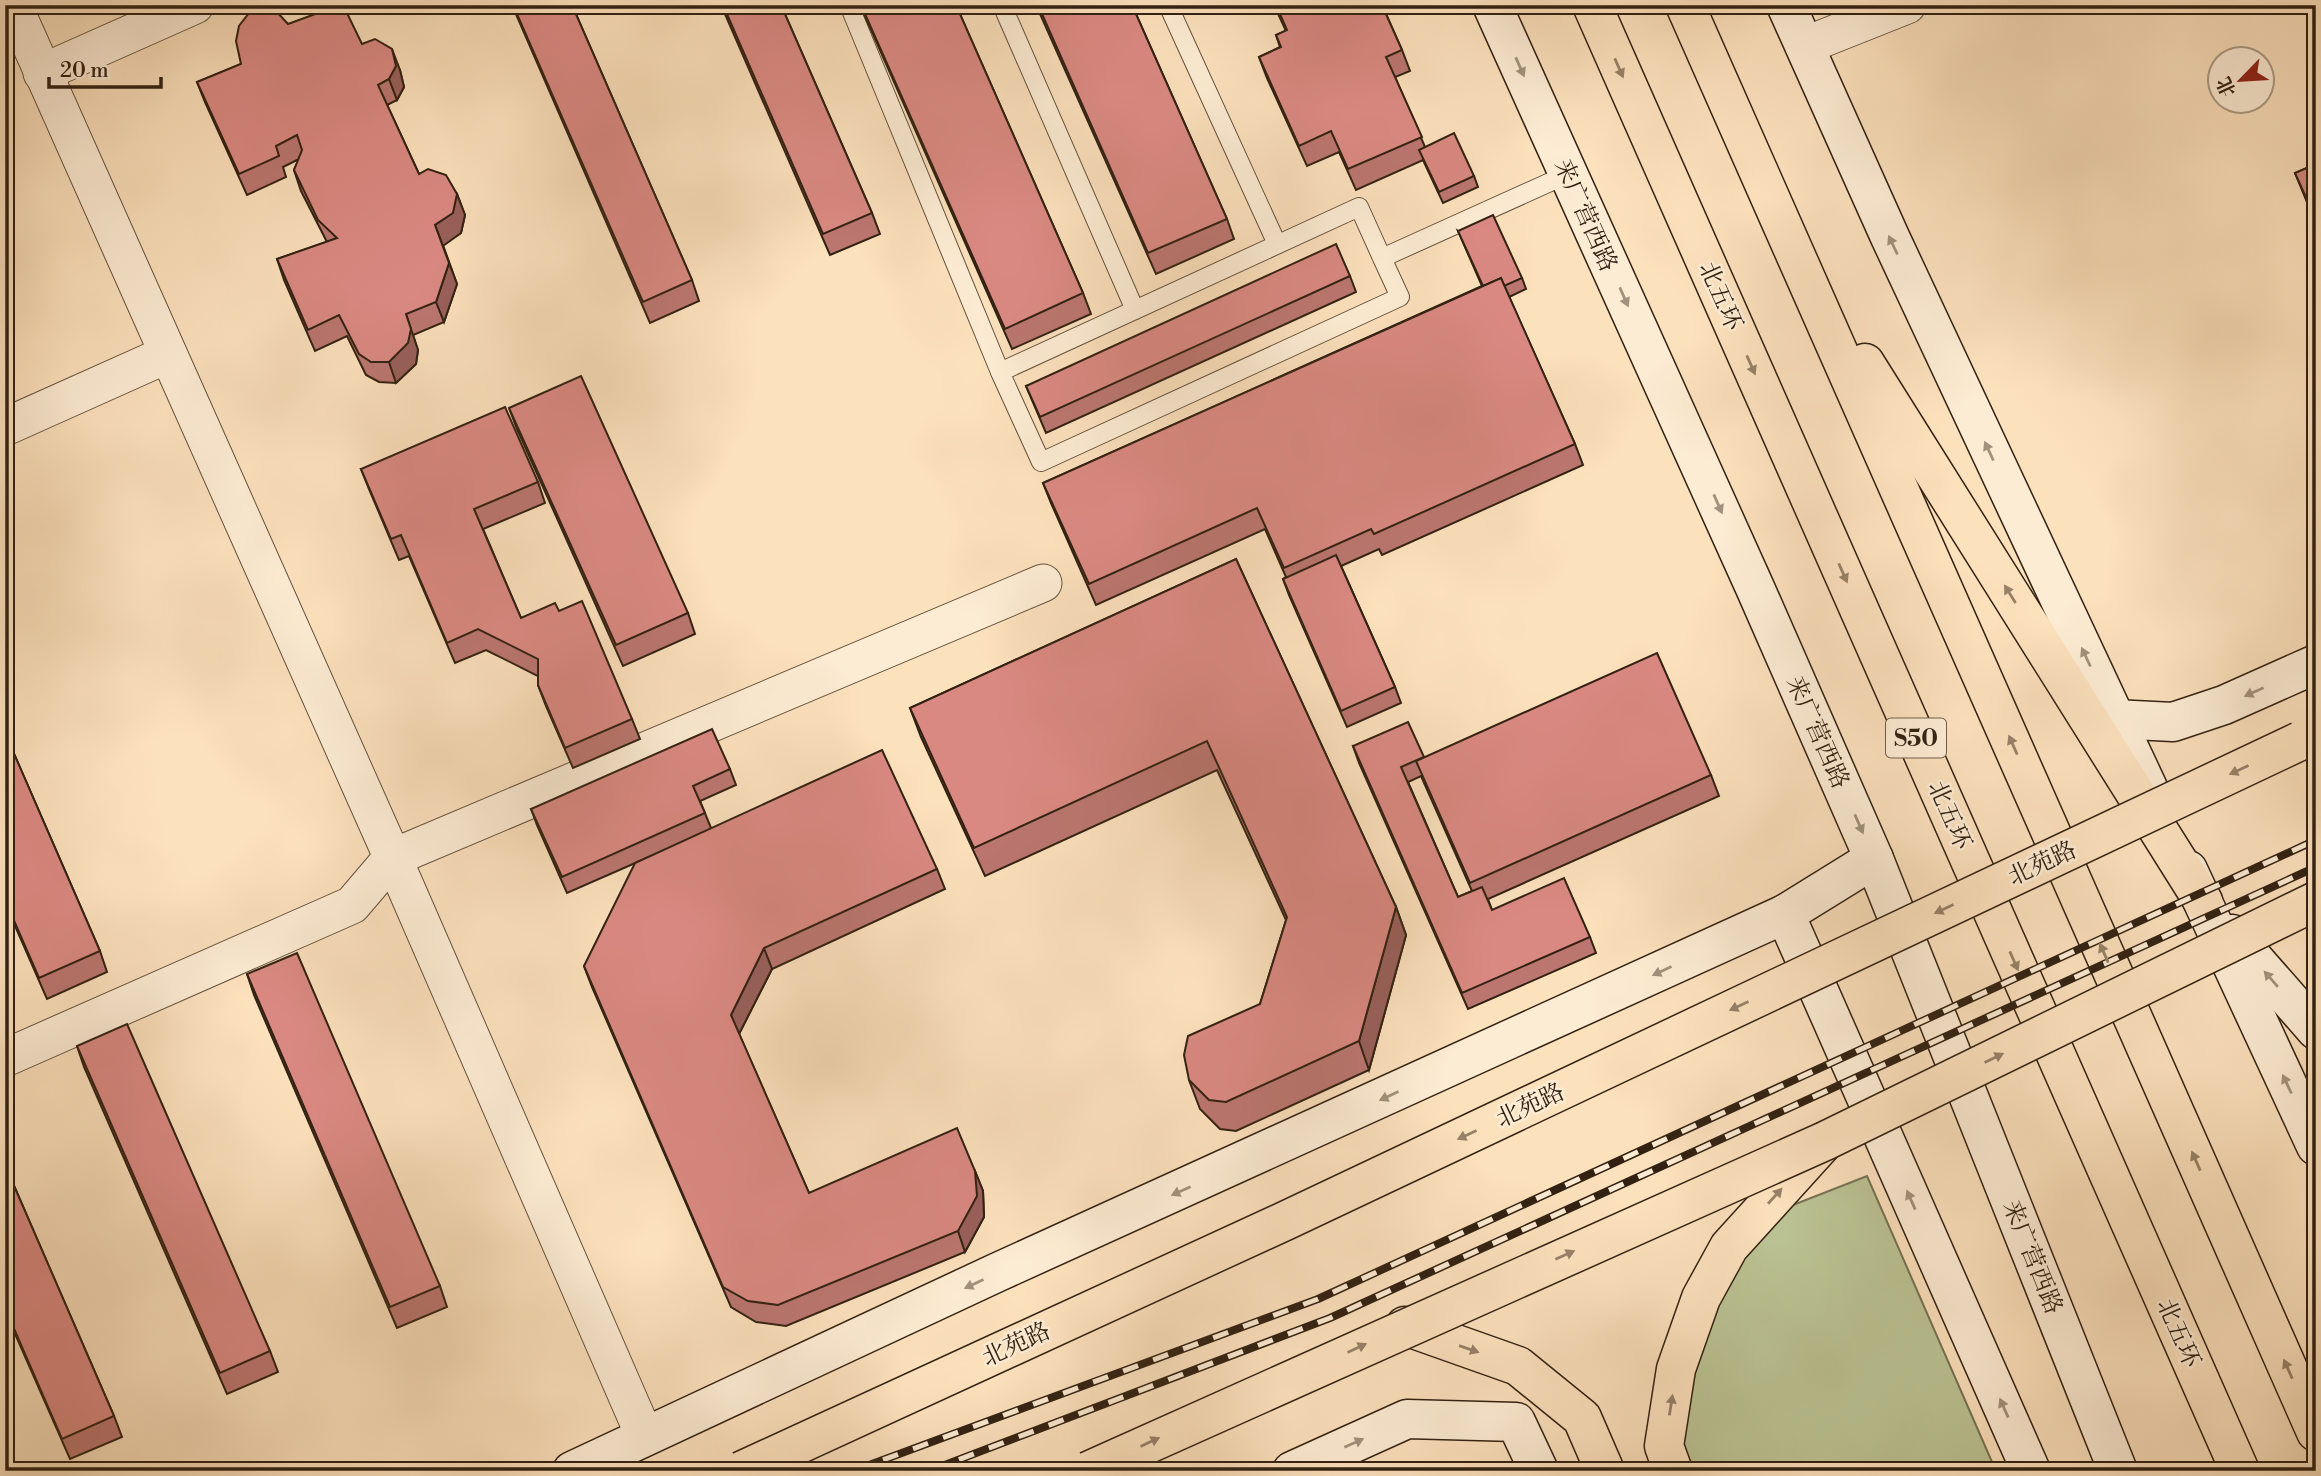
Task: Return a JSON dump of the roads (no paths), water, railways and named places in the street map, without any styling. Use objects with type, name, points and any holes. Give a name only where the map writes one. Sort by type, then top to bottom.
[{"type":"main road","name":"北五环","points":[[1592,5],[2240,1471]]},
{"type":"main road","points":[[1685,5],[2316,1432]]},
{"type":"main road","points":[[1795,252],[2203,901]]},
{"type":"main road","name":"北苑路","points":[[741,1471],[1287,1220],[2308,737]]},
{"type":"main road","points":[[1088,1471],[1405,1326],[1825,1140],[2316,901]]},
{"type":"main road","points":[[1673,1471],[1664,1446],[1676,1369],[1701,1298],[1729,1247],[1825,1140]]},
{"type":"main road","points":[[1405,1326],[1518,1366],[1582,1418],[1605,1471]]},
{"type":"street","points":[[13,5],[392,858],[645,1437]]},
{"type":"street","points":[[42,73],[195,5]]},
{"type":"street","name":"来广营西路","points":[[1492,5],[1756,590],[1874,859],[2118,1471]]},
{"type":"street","points":[[1786,5],[2114,719],[2203,901],[2316,1146]]},
{"type":"street","points":[[1804,46],[1906,5]]},
{"type":"street","points":[[5,427],[168,355]]},
{"type":"street","points":[[5,1058],[352,905],[392,858],[1043,583]]},
{"type":"street","points":[[2114,719],[2173,722],[2224,705],[2316,664]]},
{"type":"street","points":[[572,1471],[998,1272],[1785,914],[1874,859]]},
{"type":"street","points":[[2203,901],[2316,1030]]},
{"type":"street","points":[[1785,914],[2031,1471]]},
{"type":"street","points":[[1292,1471],[1407,1419],[1516,1422],[1539,1471]]},
{"type":"lane","points":[[849,5],[1000,372],[1041,462],[1400,297],[1359,207],[1000,372]]},
{"type":"lane","points":[[1002,5],[1135,310]]},
{"type":"lane","points":[[1168,5],[1277,244]]},
{"type":"lane","points":[[1382,258],[1568,174]]},
{"type":"railway","points":[[853,1471],[1318,1299],[2316,840]]},
{"type":"railway","points":[[929,1471],[1330,1318],[2316,867]]}]
